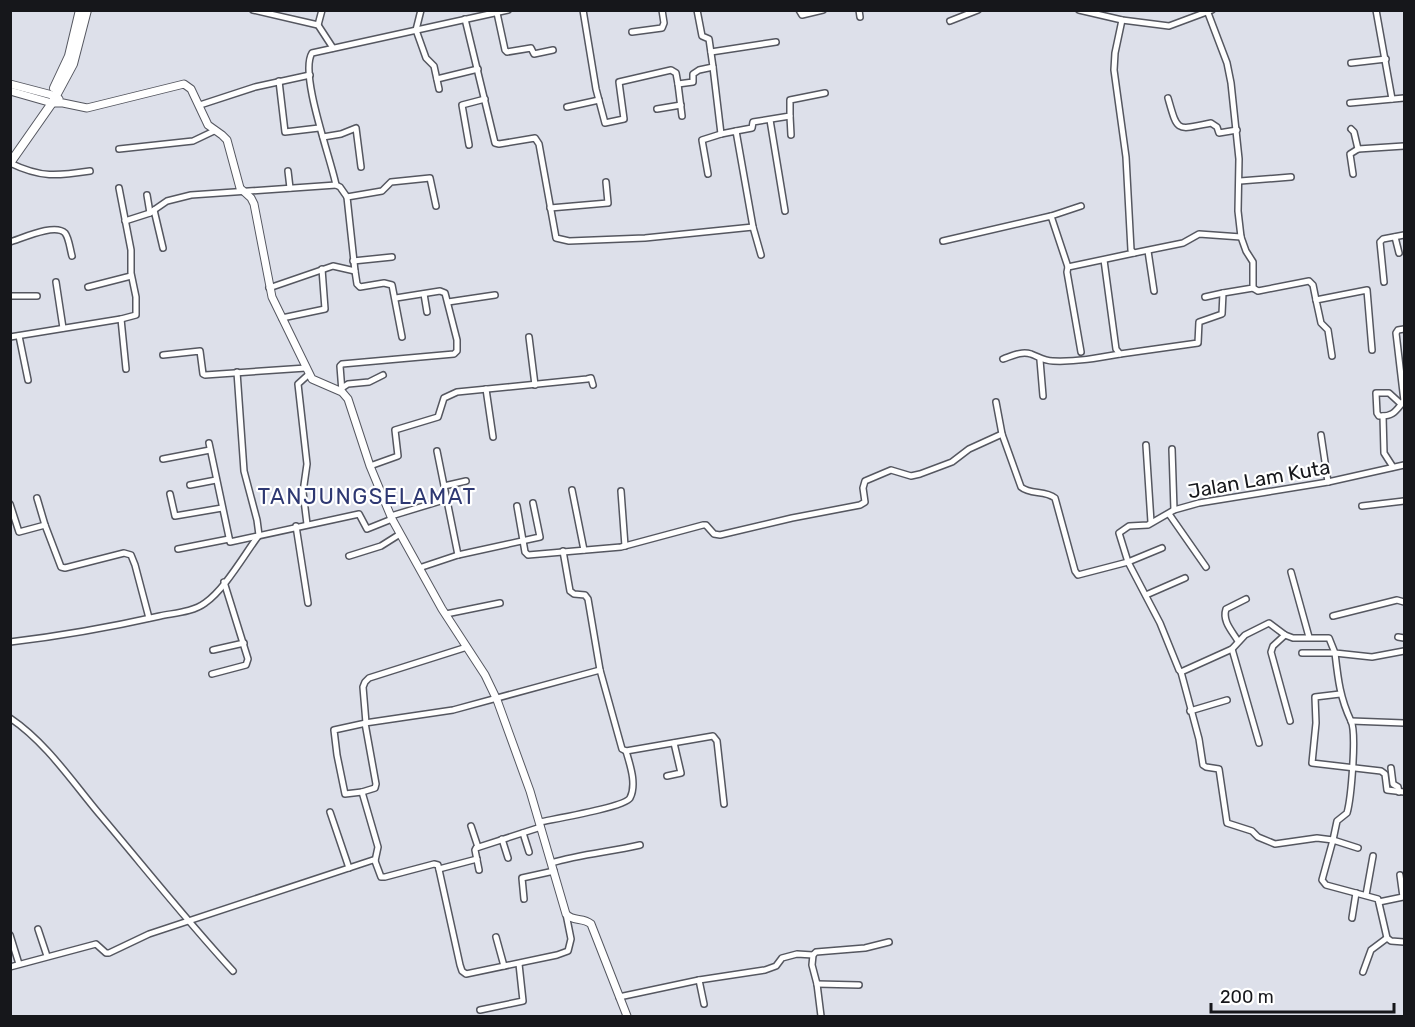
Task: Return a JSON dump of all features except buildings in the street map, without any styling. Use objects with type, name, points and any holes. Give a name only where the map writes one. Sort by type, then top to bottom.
[{"type":"main road","points":[[51,101],[69,56],[80,10]]},
{"type":"main road","points":[[10,163],[73,64],[87,10]]},
{"type":"street","points":[[253,10],[318,25],[333,48]]},
{"type":"street","points":[[318,25],[322,10]]},
{"type":"street","points":[[421,10],[416,30],[426,58],[435,66],[439,90]]},
{"type":"street","points":[[336,185],[319,128],[310,75],[309,58],[312,53],[508,10]]},
{"type":"street","points":[[583,10],[605,123],[624,118],[619,82],[671,70],[676,73],[682,116]]},
{"type":"street","points":[[632,32],[662,28],[664,24],[662,10]]},
{"type":"street","points":[[697,10],[702,36],[709,39],[721,134]]},
{"type":"street","points":[[800,10],[802,15],[824,10]]},
{"type":"street","points":[[950,21],[978,10]]},
{"type":"street","points":[[1079,10],[1122,20],[1169,26],[1210,12],[1227,63],[1237,130],[1242,237],[1246,251],[1253,262],[1253,288]]},
{"type":"street","points":[[1376,10],[1392,99]]},
{"type":"street","points":[[497,13],[507,52],[531,48],[534,54],[553,50]]},
{"type":"street","points":[[465,20],[495,143],[535,138],[539,144],[556,238],[560,240],[645,238],[753,227]]},
{"type":"street","points":[[1122,20],[1114,53],[1115,79],[1126,158],[1131,250],[1134,253]]},
{"type":"street","points":[[711,52],[776,42]]},
{"type":"street","points":[[1351,63],[1386,60]]},
{"type":"street","points":[[678,84],[693,82],[693,74],[713,67]]},
{"type":"street","points":[[437,79],[478,69]]},
{"type":"street","points":[[200,105],[279,81],[310,75]]},
{"type":"street","points":[[279,81],[285,132],[319,128]]},
{"type":"street","points":[[10,84],[51,101]]},
{"type":"street","points":[[10,91],[82,108],[92,108],[184,84],[191,89],[208,125],[227,140],[240,188],[254,204],[269,288],[308,371],[316,382],[342,390]]},
{"type":"street","points":[[791,135],[790,100],[825,93]]},
{"type":"street","points":[[1168,98],[1179,127],[1184,129],[1211,123],[1219,133],[1237,130]]},
{"type":"street","points":[[1350,103],[1404,98]]},
{"type":"street","points":[[469,144],[462,105],[485,99]]},
{"type":"street","points":[[567,107],[599,100]]},
{"type":"street","points":[[657,109],[681,105]]},
{"type":"street","points":[[708,174],[702,140],[752,128],[753,122],[790,117]]},
{"type":"street","points":[[770,120],[785,211]]},
{"type":"street","points":[[323,137],[342,134],[356,128],[361,167]]},
{"type":"street","points":[[1351,129],[1354,132],[1358,149]]},
{"type":"street","points":[[118,149],[193,141],[214,131]]},
{"type":"street","points":[[736,131],[753,227],[761,255]]},
{"type":"street","points":[[1353,174],[1350,154],[1358,149],[1404,146]]},
{"type":"street","points":[[10,163],[38,174],[90,171]]},
{"type":"street","points":[[288,171],[290,188]]},
{"type":"street","points":[[1240,181],[1291,177]]},
{"type":"street","points":[[347,197],[382,191],[391,182],[430,178],[436,206]]},
{"type":"street","points":[[550,208],[608,203],[606,182]]},
{"type":"street","points":[[125,221],[152,211],[167,201],[191,195],[336,185],[347,197],[353,261],[358,286],[391,283],[396,298],[402,337]]},
{"type":"street","points":[[10,337],[121,320],[136,315],[136,297],[131,276],[131,250],[119,188]]},
{"type":"street","points":[[147,195],[164,248]]},
{"type":"street","points":[[943,241],[1051,216],[1081,206]]},
{"type":"street","points":[[1051,216],[1068,267],[1081,352]]},
{"type":"street","points":[[10,242],[55,228],[63,231],[67,236],[72,256]]},
{"type":"street","points":[[1068,267],[1183,243],[1198,234],[1242,237]]},
{"type":"street","points":[[1384,282],[1380,242],[1383,239],[1404,235]]},
{"type":"street","points":[[1395,237],[1399,254]]},
{"type":"street","points":[[1148,251],[1154,291]]},
{"type":"street","points":[[353,261],[392,257]]},
{"type":"street","points":[[1104,260],[1116,349],[1120,354]]},
{"type":"street","points":[[269,288],[334,266],[355,271]]},
{"type":"street","points":[[282,318],[325,309],[321,269]]},
{"type":"street","points":[[88,287],[131,276]]},
{"type":"street","points":[[1205,297],[1253,288],[1258,291],[1309,281],[1313,285],[1321,324],[1328,330],[1332,356]]},
{"type":"street","points":[[56,282],[63,328]]},
{"type":"street","points":[[1316,300],[1367,290],[1372,350]]},
{"type":"street","points":[[362,792],[378,847],[375,861],[381,877],[434,864],[438,865],[462,971],[466,974],[519,964],[568,951],[571,939],[552,863],[497,700],[485,675],[446,614],[391,518],[370,466],[350,402],[342,390],[340,366],[342,364],[454,354],[458,349],[448,302],[443,292],[396,298]]},
{"type":"street","points":[[1003,359],[1028,353],[1040,360],[1083,361],[1198,343],[1198,322],[1222,314],[1223,293]]},
{"type":"street","points":[[424,294],[427,312]]},
{"type":"street","points":[[448,302],[495,295]]},
{"type":"street","points":[[10,296],[37,296]]},
{"type":"street","points":[[121,320],[126,369]]},
{"type":"street","points":[[1403,402],[1389,393],[1376,393],[1377,413],[1383,416],[1398,411],[1403,402],[1396,333],[1404,329]]},
{"type":"street","points":[[19,336],[28,380]]},
{"type":"street","points":[[529,337],[536,385]]},
{"type":"street","points":[[163,355],[198,350],[201,352],[203,374],[308,371]]},
{"type":"street","points":[[1040,360],[1042,396]]},
{"type":"street","points":[[308,371],[298,384],[308,464],[303,492],[308,524]]},
{"type":"street","points":[[10,642],[57,636],[202,605],[224,582],[259,535],[244,471],[237,372]]},
{"type":"street","points":[[342,390],[348,384],[369,382],[383,375]]},
{"type":"street","points":[[370,466],[398,456],[395,432],[397,428],[438,417],[443,399],[447,396],[470,390],[591,378],[593,385]]},
{"type":"street","points":[[486,389],[493,436]]},
{"type":"street","points":[[996,402],[1002,434],[1023,490],[1051,495],[1055,498],[1078,575],[1128,562],[1162,548]]},
{"type":"street","points":[[1383,416],[1384,453],[1393,467]]},
{"type":"street","points":[[517,506],[525,552],[528,555],[625,546],[703,525],[706,525],[714,534],[720,535],[860,505],[865,502],[863,488],[865,481],[891,470],[911,476],[920,474],[952,462],[969,449],[1002,434]]},
{"type":"street","points":[[1321,435],[1328,482]]},
{"type":"street","points":[[209,443],[229,539]]},
{"type":"street","points":[[1146,445],[1151,522]]},
{"type":"street","points":[[1172,449],[1171,512],[1206,567]]},
{"type":"street","points":[[164,459],[210,450]]},
{"type":"street","points":[[437,451],[458,555]]},
{"type":"street","name":"Jalan Lam Kuta","points":[[1128,562],[1120,532],[1129,526],[1147,525],[1171,512],[1199,503],[1328,482],[1404,465]]},
{"type":"street","points":[[190,485],[216,480]]},
{"type":"street","points":[[444,486],[466,481]]},
{"type":"street","points":[[572,490],[584,550]]},
{"type":"street","points":[[621,491],[625,546]]},
{"type":"street","points":[[170,494],[175,516],[222,508]]},
{"type":"street","points":[[37,498],[61,567],[124,553],[131,555],[149,618]]},
{"type":"street","points":[[178,549],[229,539],[231,542],[358,514],[367,529],[391,518],[447,499]]},
{"type":"street","points":[[1362,506],[1404,501]]},
{"type":"street","points":[[419,568],[458,555],[523,542],[541,536],[533,503]]},
{"type":"street","points":[[10,504],[19,531],[45,525]]},
{"type":"street","points":[[296,526],[309,603]]},
{"type":"street","points":[[349,556],[381,546],[400,534]]},
{"type":"street","points":[[563,551],[570,591],[588,598],[600,670],[621,748],[626,751],[712,736],[716,739],[724,804]]},
{"type":"street","points":[[1128,562],[1160,623],[1181,672],[1199,739],[1203,765],[1219,769],[1228,824],[1252,831],[1258,837],[1275,844],[1317,837],[1358,848]]},
{"type":"street","points":[[1291,572],[1309,637]]},
{"type":"street","points":[[1146,596],[1185,578]]},
{"type":"street","points":[[213,674],[246,665],[249,659],[224,582]]},
{"type":"street","points":[[1239,641],[1224,618],[1224,613],[1226,609],[1246,598]]},
{"type":"street","points":[[1333,616],[1396,600],[1404,602]]},
{"type":"street","points":[[446,614],[500,603]]},
{"type":"street","points":[[1181,672],[1232,649],[1245,635],[1269,622],[1284,635],[1293,638],[1329,638],[1335,653],[1340,694],[1351,721],[1353,768],[1349,807],[1346,814],[1336,820],[1322,880],[1326,885],[1374,897],[1379,902],[1383,930],[1387,938],[1391,941],[1404,942]]},
{"type":"street","points":[[1284,635],[1270,652],[1290,721]]},
{"type":"street","points":[[213,650],[244,643]]},
{"type":"street","points":[[467,646],[366,680],[363,687],[365,723],[376,784],[375,788],[345,794],[333,732],[336,729],[365,723],[453,710],[497,700],[600,670]]},
{"type":"street","points":[[1232,649],[1258,743]]},
{"type":"street","points":[[1302,653],[1335,653],[1372,657],[1404,651]]},
{"type":"street","points":[[1340,694],[1315,696],[1316,723],[1312,762],[1381,771],[1385,774],[1387,790],[1402,792]]},
{"type":"street","points":[[1190,711],[1227,700]]},
{"type":"street","points":[[10,718],[29,732],[54,759],[187,921],[233,971]]},
{"type":"street","points":[[1351,721],[1404,723]]},
{"type":"street","points":[[667,776],[681,773],[674,743]]},
{"type":"street","points":[[479,870],[475,850],[478,847],[523,833],[540,825],[627,801],[631,795],[632,778],[626,751]]},
{"type":"street","points":[[1391,768],[1393,784],[1402,792]]},
{"type":"street","points":[[330,812],[349,868]]},
{"type":"street","points":[[471,826],[478,847]]},
{"type":"street","points":[[523,833],[529,852]]},
{"type":"street","points":[[502,839],[508,858]]},
{"type":"street","points":[[552,863],[585,854],[611,852],[640,845]]},
{"type":"street","points":[[1366,895],[1373,855]]},
{"type":"street","points":[[439,869],[477,860]]},
{"type":"street","points":[[10,967],[96,944],[109,953],[149,934],[375,861]]},
{"type":"street","points":[[524,899],[522,878],[554,871]]},
{"type":"street","points":[[1379,902],[1403,897],[1400,875]]},
{"type":"street","points":[[1352,918],[1356,893]]},
{"type":"street","points":[[566,914],[572,919],[587,921],[593,926],[627,1017]]},
{"type":"street","points":[[38,929],[47,956]]},
{"type":"street","points":[[10,935],[19,964]]},
{"type":"street","points":[[496,938],[504,966]]},
{"type":"street","points":[[1363,972],[1371,950],[1387,938]]},
{"type":"street","points":[[619,997],[699,980],[765,970],[776,966],[782,958],[797,954],[813,955],[816,952],[865,948],[889,942]]},
{"type":"street","points":[[813,955],[812,965],[821,1017]]},
{"type":"street","points":[[480,1010],[523,1001],[519,964]]},
{"type":"street","points":[[699,980],[704,1004]]},
{"type":"street","points":[[817,984],[859,985]]},
{"type":"district","name":"TANJUNGSELAMAT","points":[[367,496]]}]
